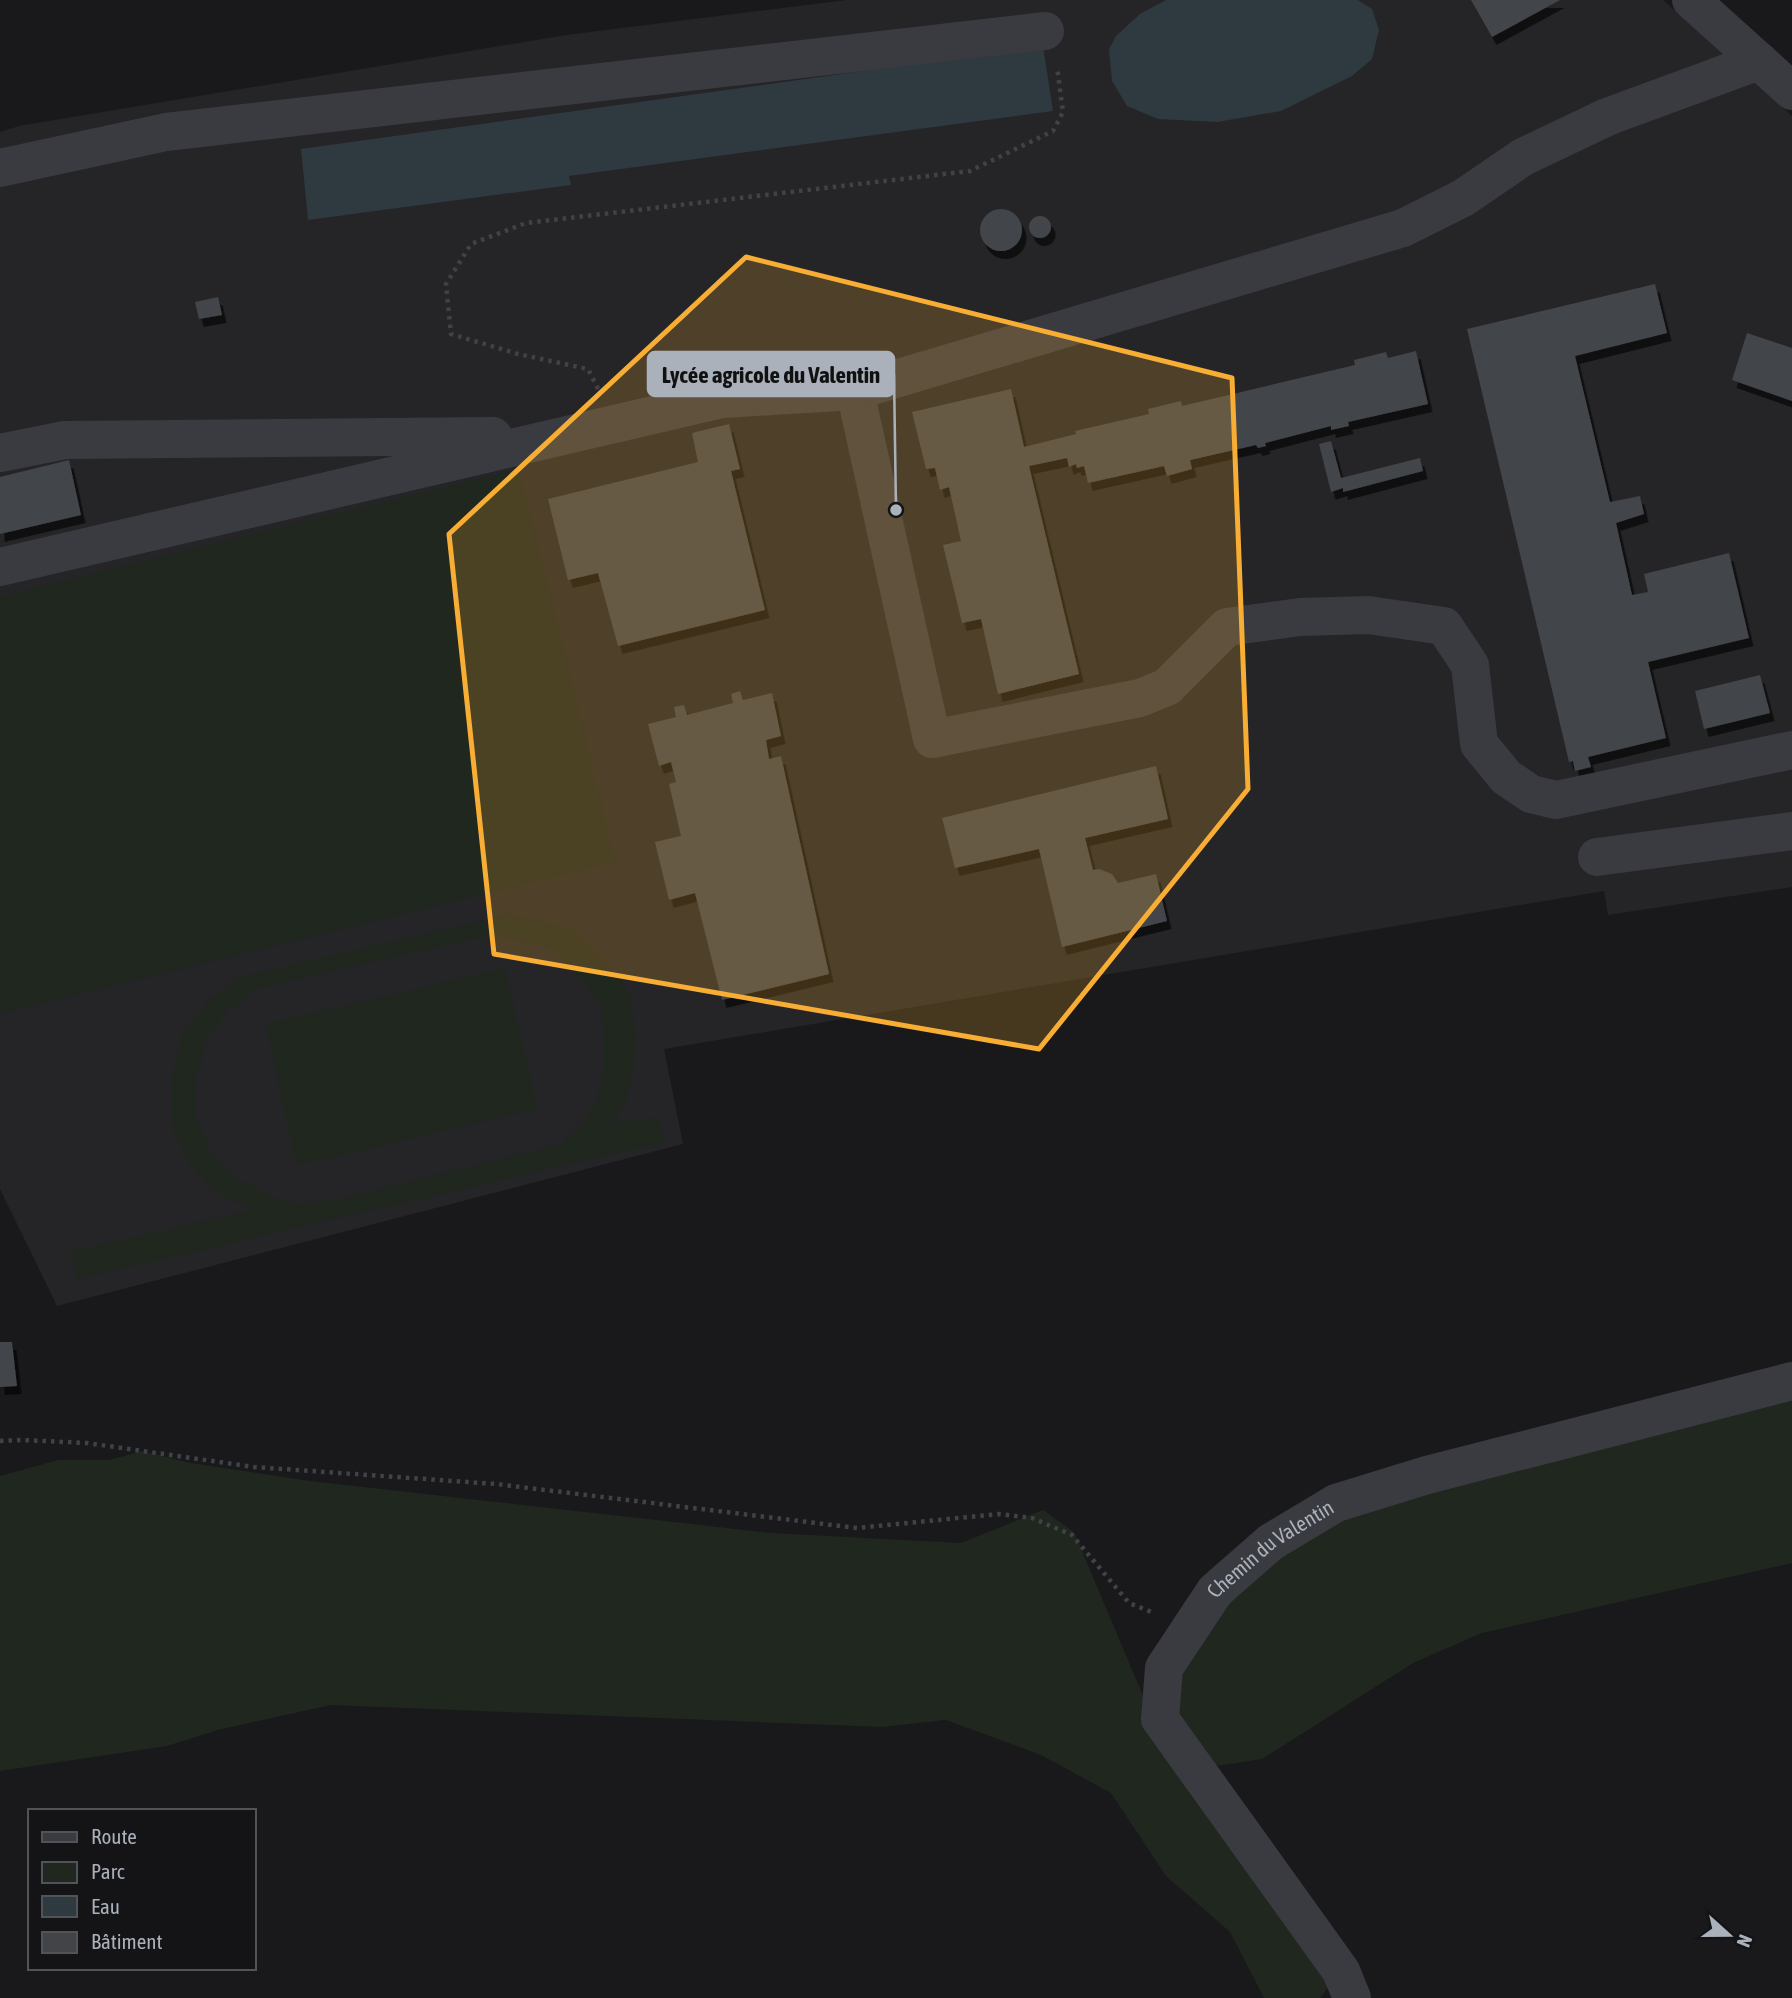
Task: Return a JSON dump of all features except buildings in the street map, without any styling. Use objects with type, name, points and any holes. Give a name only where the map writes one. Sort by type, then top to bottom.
[{"type":"street","points":[[1691,0],[1792,91]]},
{"type":"street","points":[[0,168],[166,132],[1045,31]]},
{"type":"street","points":[[0,567],[722,399],[855,391],[1404,228],[1463,198],[1523,157],[1607,117],[1759,61]]},
{"type":"street","points":[[855,391],[932,739],[1140,698],[1167,687],[1227,627],[1300,617],[1368,615],[1444,626],[1470,666],[1479,744],[1506,777],[1531,794],[1556,800],[1792,750]]},
{"type":"street","points":[[0,453],[65,440],[565,435]]},
{"type":"street","points":[[1597,857],[1792,831]]},
{"type":"street","name":"Chemin du Valentin","points":[[1352,1998],[1341,1971],[1160,1719],[1164,1668],[1215,1591],[1271,1542],[1336,1503],[1427,1475],[1792,1381]]},
{"type":"path","points":[[616,424],[588,369],[518,354],[451,334],[446,284],[471,244],[526,223],[970,171],[1053,131],[1063,113],[1055,52],[1045,31]]},
{"type":"path","points":[[0,1441],[87,1443],[254,1467],[496,1484],[857,1528],[999,1514],[1032,1518],[1072,1535],[1129,1603],[1191,1628]]},
{"type":"highlighted area","points":[[746,257],[1232,378],[1248,789],[1039,1049],[494,954],[449,534]]},
{"type":"shaded area","points":[[847,0],[1663,0],[1792,116],[1792,887],[1608,915],[1604,891],[664,1049],[683,1144],[57,1306],[0,1189],[0,132],[19,126],[566,35]]},
{"type":"green space","points":[[519,469],[615,862],[0,1014],[0,597]]},
{"type":"green space","points":[[507,914],[567,928],[582,938],[612,970],[631,996],[635,1034],[634,1067],[627,1098],[613,1124],[658,1117],[665,1142],[77,1279],[70,1252],[251,1210],[215,1191],[189,1163],[171,1124],[171,1079],[183,1034],[207,1001],[241,977]],"holes":[[[492,934],[545,946],[558,955],[585,983],[601,1006],[604,1039],[604,1069],[598,1096],[585,1120],[560,1144],[330,1201],[296,1204],[267,1195],[235,1177],[211,1153],[196,1119],[196,1080],[207,1039],[227,1011],[257,989]]]},
{"type":"green space","points":[[505,968],[537,1109],[297,1165],[265,1024]]},
{"type":"green space","points":[[1792,1394],[1792,1563],[1482,1633],[1413,1663],[1262,1759],[1197,1769],[1341,1971],[1320,1998],[1264,1998],[1230,1932],[1166,1876],[1111,1793],[1041,1755],[946,1720],[882,1727],[331,1705],[218,1730],[167,1746],[0,1771],[0,1476],[58,1460],[109,1460],[142,1451],[191,1463],[310,1481],[771,1533],[961,1543],[1043,1510],[1074,1532],[1144,1698],[1228,1588],[1353,1506]]},
{"type":"water","points":[[1166,0],[1358,0],[1372,9],[1379,30],[1372,59],[1352,76],[1281,111],[1217,122],[1158,119],[1127,106],[1112,81],[1109,49],[1116,36],[1140,14]]},
{"type":"water","points":[[1043,46],[1053,111],[569,176],[571,185],[308,220],[301,149]]},
{"type":"place","name":"Lycée agricole du Valentin","points":[[896,510]]}]
